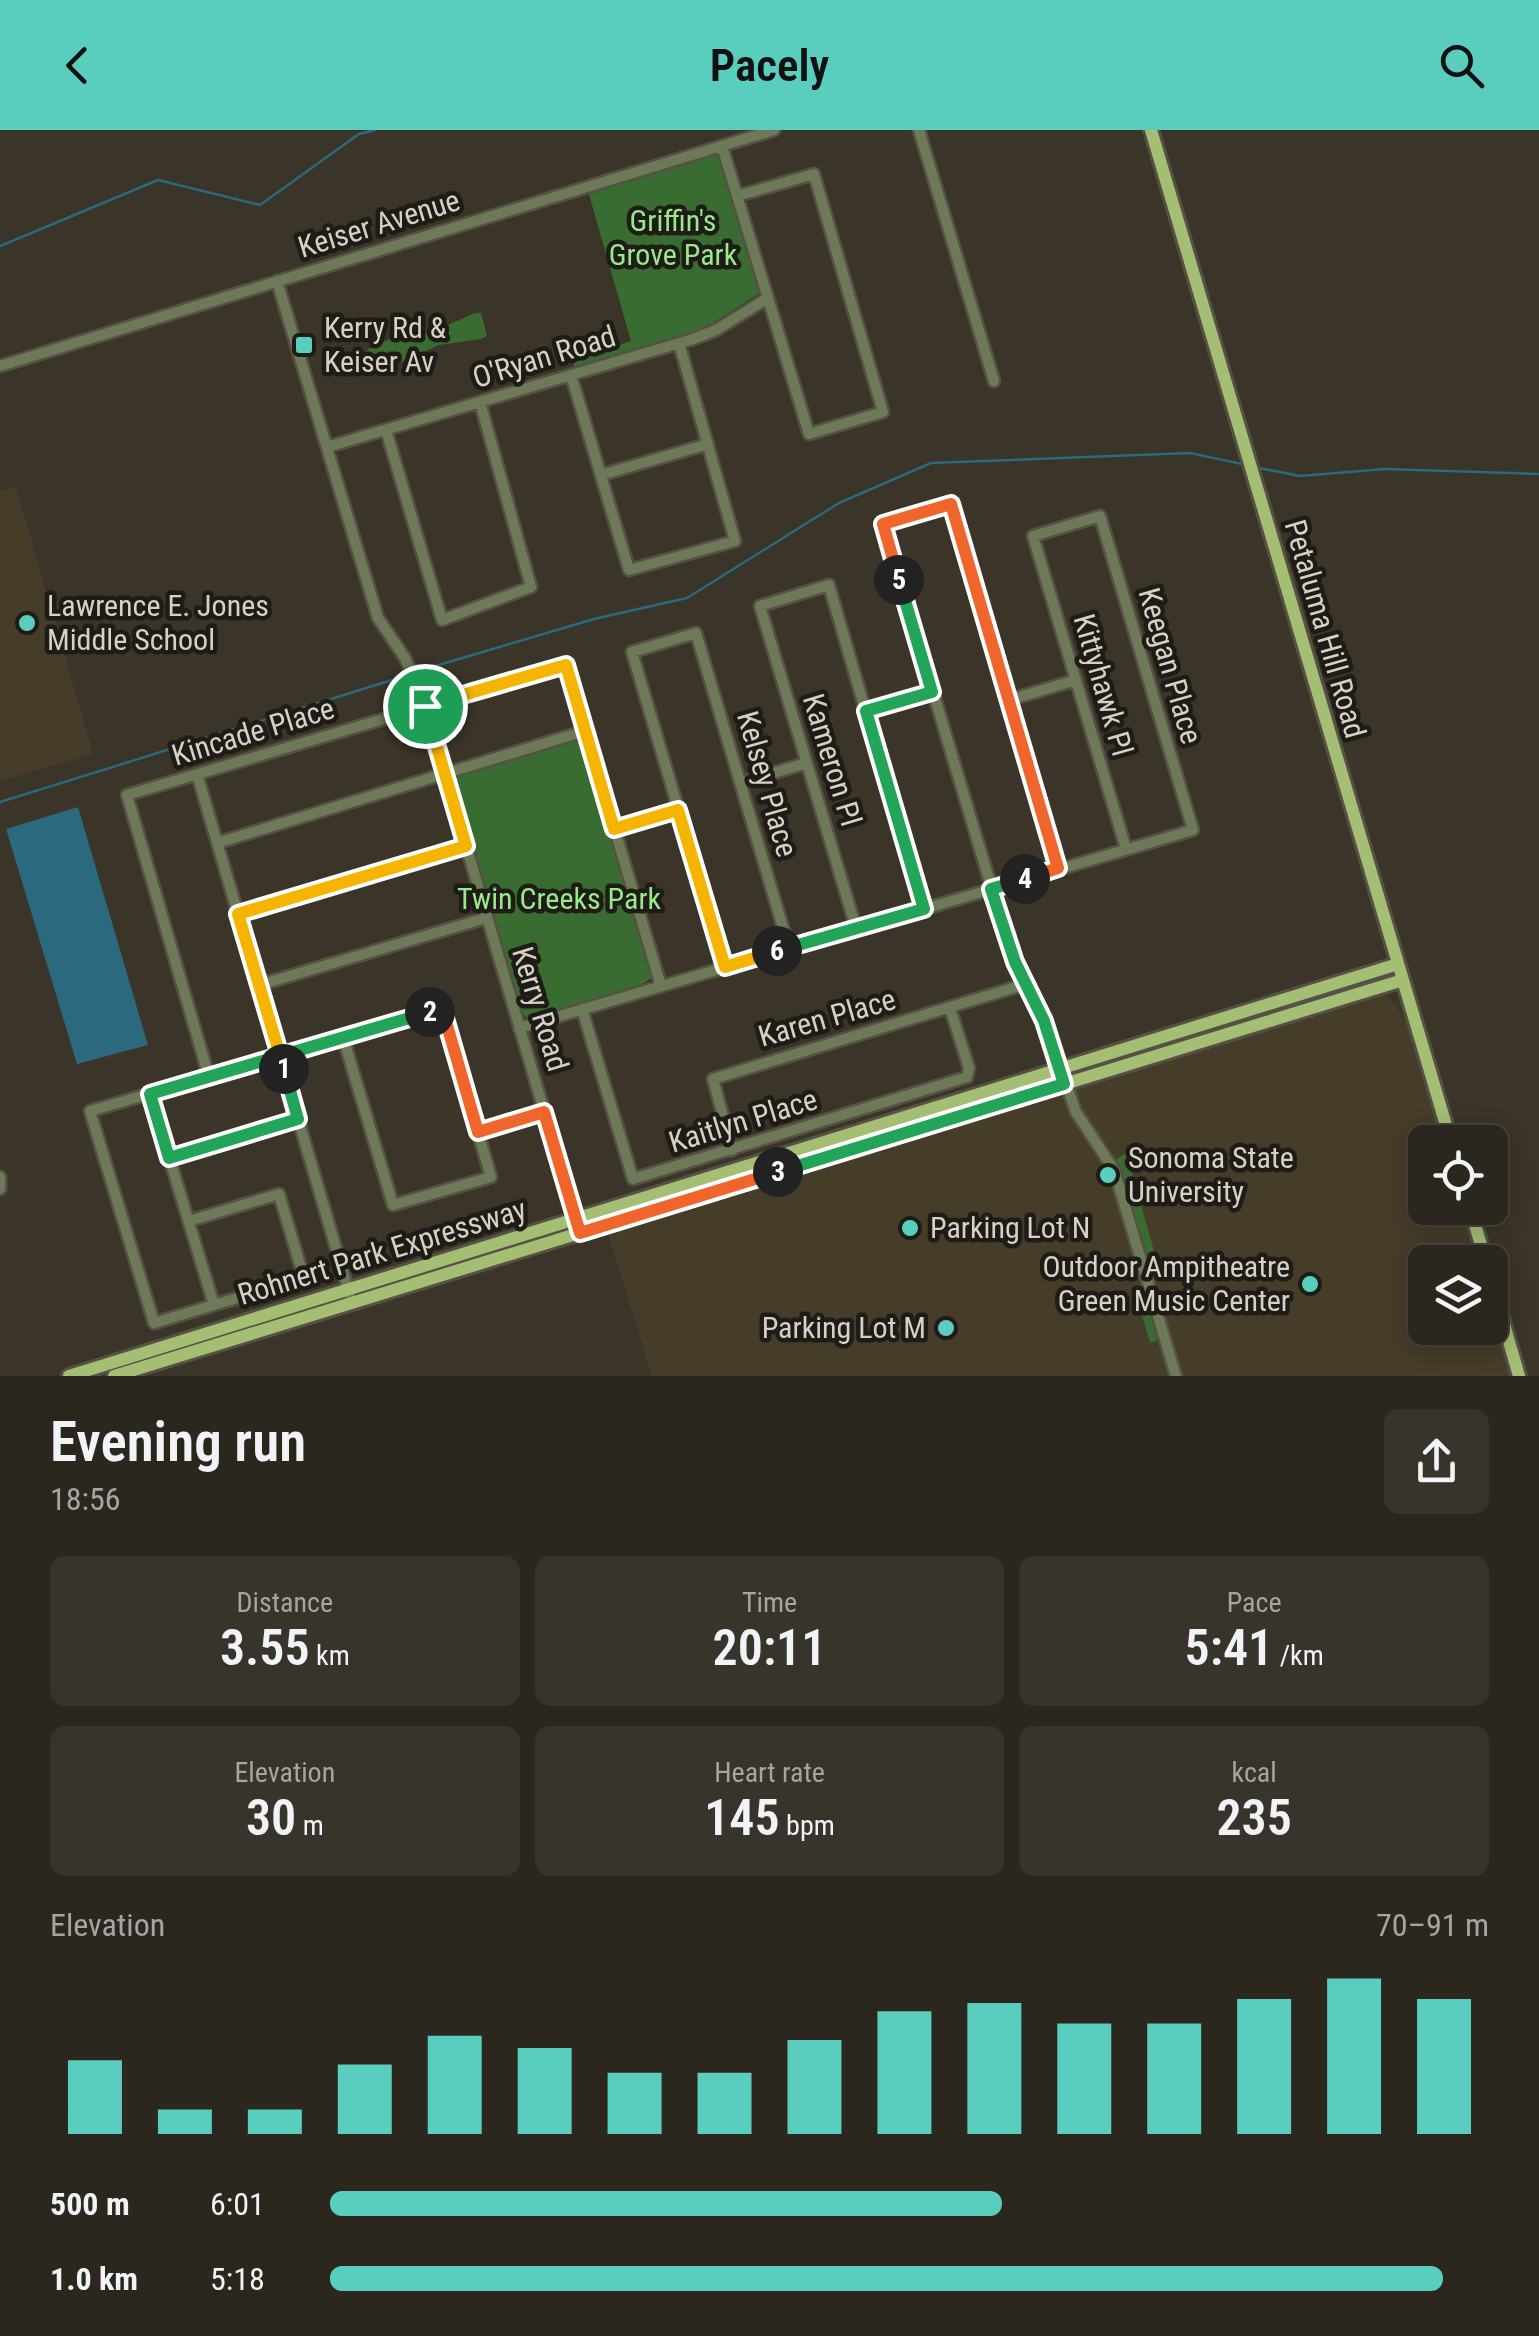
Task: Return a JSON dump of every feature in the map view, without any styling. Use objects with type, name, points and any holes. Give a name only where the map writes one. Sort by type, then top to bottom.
[{"type":"main road","name":"Petaluma Hill Road","points":[[1152,130],[1446,1125]]},
{"type":"main road","name":"Rohnert Park Expressway","points":[[105,1375],[580,1233],[1398,964]]},
{"type":"main road","name":"Rohnert Park Expressway","points":[[69,1376],[576,1218],[1403,980]]},
{"type":"main road","points":[[1508,1336],[1520,1376]]},
{"type":"street","name":"Keiser Avenue","points":[[0,366],[774,130]]},
{"type":"street","points":[[919,130],[994,382]]},
{"type":"street","points":[[722,146],[737,196],[809,434],[883,412],[814,174],[737,196]]},
{"type":"street","points":[[278,281],[327,447]]},
{"type":"street","name":"O'Ryan Road","points":[[327,447],[679,343],[716,330],[768,298]]},
{"type":"street","points":[[571,375],[630,570],[735,541],[679,343]]},
{"type":"street","points":[[386,430],[442,620],[531,587],[480,402]]},
{"type":"street","points":[[601,475],[708,444]]},
{"type":"street","name":"Kerry Road","points":[[327,447],[378,618],[406,658],[418,684],[580,1233]]},
{"type":"street","points":[[1058,868],[951,504],[883,524],[1012,953],[1044,1021],[1076,1112],[1118,1181],[1176,1376]]},
{"type":"street","name":"Keegan Place","points":[[1033,536],[1100,516],[1192,830],[1126,849]]},
{"type":"street","name":"Kittyhawk Pl","points":[[1033,536],[1126,849]]},
{"type":"street","name":"Kameron Pl","points":[[856,928],[760,606],[829,585],[866,711]]},
{"type":"street","name":"Kelsey Place","points":[[678,810],[632,652],[696,633],[788,948]]},
{"type":"street","name":"Kincade Place","points":[[209,1077],[127,795],[566,665],[586,731]]},
{"type":"street","points":[[1009,700],[1076,680]]},
{"type":"street","points":[[924,909],[866,711],[932,692]]},
{"type":"street","points":[[217,843],[586,731],[661,986]]},
{"type":"street","points":[[740,783],[806,763]]},
{"type":"street","points":[[196,774],[352,1303]]},
{"type":"street","points":[[614,829],[678,810],[725,967]]},
{"type":"street","points":[[238,914],[466,846]]},
{"type":"street","points":[[519,1028],[1126,849]]},
{"type":"street","points":[[259,985],[486,918]]},
{"type":"street","name":"Karen Place","points":[[732,1150],[712,1080],[1026,984]]},
{"type":"street","points":[[189,1221],[279,1194],[304,1278],[154,1323],[90,1112],[442,1008],[492,1177],[393,1205],[344,1037]]},
{"type":"street","name":"Kaitlyn Place","points":[[582,1009],[633,1180],[967,1077],[969,1068],[950,1008]]},
{"type":"street","points":[[150,1094],[214,1305]]},
{"type":"street","points":[[478,1132],[544,1112]]},
{"type":"street","points":[[169,1158],[298,1119]]},
{"type":"street","points":[[0,1176],[0,1189]]},
{"type":"shaded area","name":"Lawrence E. Jones Middle School","points":[[16,486],[93,754],[0,781],[0,491]]},
{"type":"shaded area","name":"Sonoma State University","points":[[1386,994],[1410,1025],[1438,1125],[1408,1125],[1408,1225],[1466,1225],[1471,1245],[1408,1245],[1408,1345],[1501,1345],[1510,1376],[652,1376],[607,1231]]},
{"type":"green space","name":"Griffin's Grove Park","points":[[710,153],[721,159],[760,293],[697,333],[575,369],[573,361],[631,341],[588,191]]},
{"type":"green space","points":[[481,313],[487,336],[481,339],[439,345],[405,361],[372,366],[365,360],[367,350],[394,337],[430,333]]},
{"type":"green space","name":"Twin Creeks Park","points":[[574,740],[585,746],[652,978],[528,1019],[519,1010],[452,785],[455,775]]},
{"type":"green space","points":[[1126,1152],[1154,1251],[1146,1254],[1116,1160]]},
{"type":"green space","points":[[1142,1284],[1159,1340],[1150,1343],[1134,1287]]},
{"type":"water","points":[[78,807],[148,1045],[77,1064],[6,829]]},
{"type":"waterway","points":[[0,246],[158,180],[260,205],[359,134],[375,130]]},
{"type":"waterway","points":[[415,672],[594,619],[687,598],[839,503],[931,463],[1190,453],[1242,464]]},
{"type":"waterway","points":[[1259,468],[1300,476],[1385,469],[1539,474]]},
{"type":"waterway","points":[[0,802],[408,675]]},
{"type":"place","name":"Kerry Rd & Keiser Av","points":[[304,345]]},
{"type":"place","name":"Lawrence E. Jones Middle School","points":[[27,623]]},
{"type":"place","name":"Sonoma State University","points":[[1108,1175]]},
{"type":"place","name":"Parking Lot N","points":[[910,1228]]},
{"type":"place","name":"Outdoor Ampitheatre Green Music Center","points":[[1310,1284]]},
{"type":"place","name":"Parking Lot M","points":[[946,1328]]},
{"type":"route","points":[[425,706],[466,846],[238,914],[278,1048],[280,1055],[282,1063],[298,1119],[169,1158],[150,1094],[280,1055],[442,1008],[478,1132],[544,1112],[580,1233],[1064,1084],[1044,1021],[1015,962],[991,889],[1058,868],[951,504],[883,524],[932,692],[866,711],[924,909],[725,967],[678,810],[614,829],[566,665],[425,706]]}]
